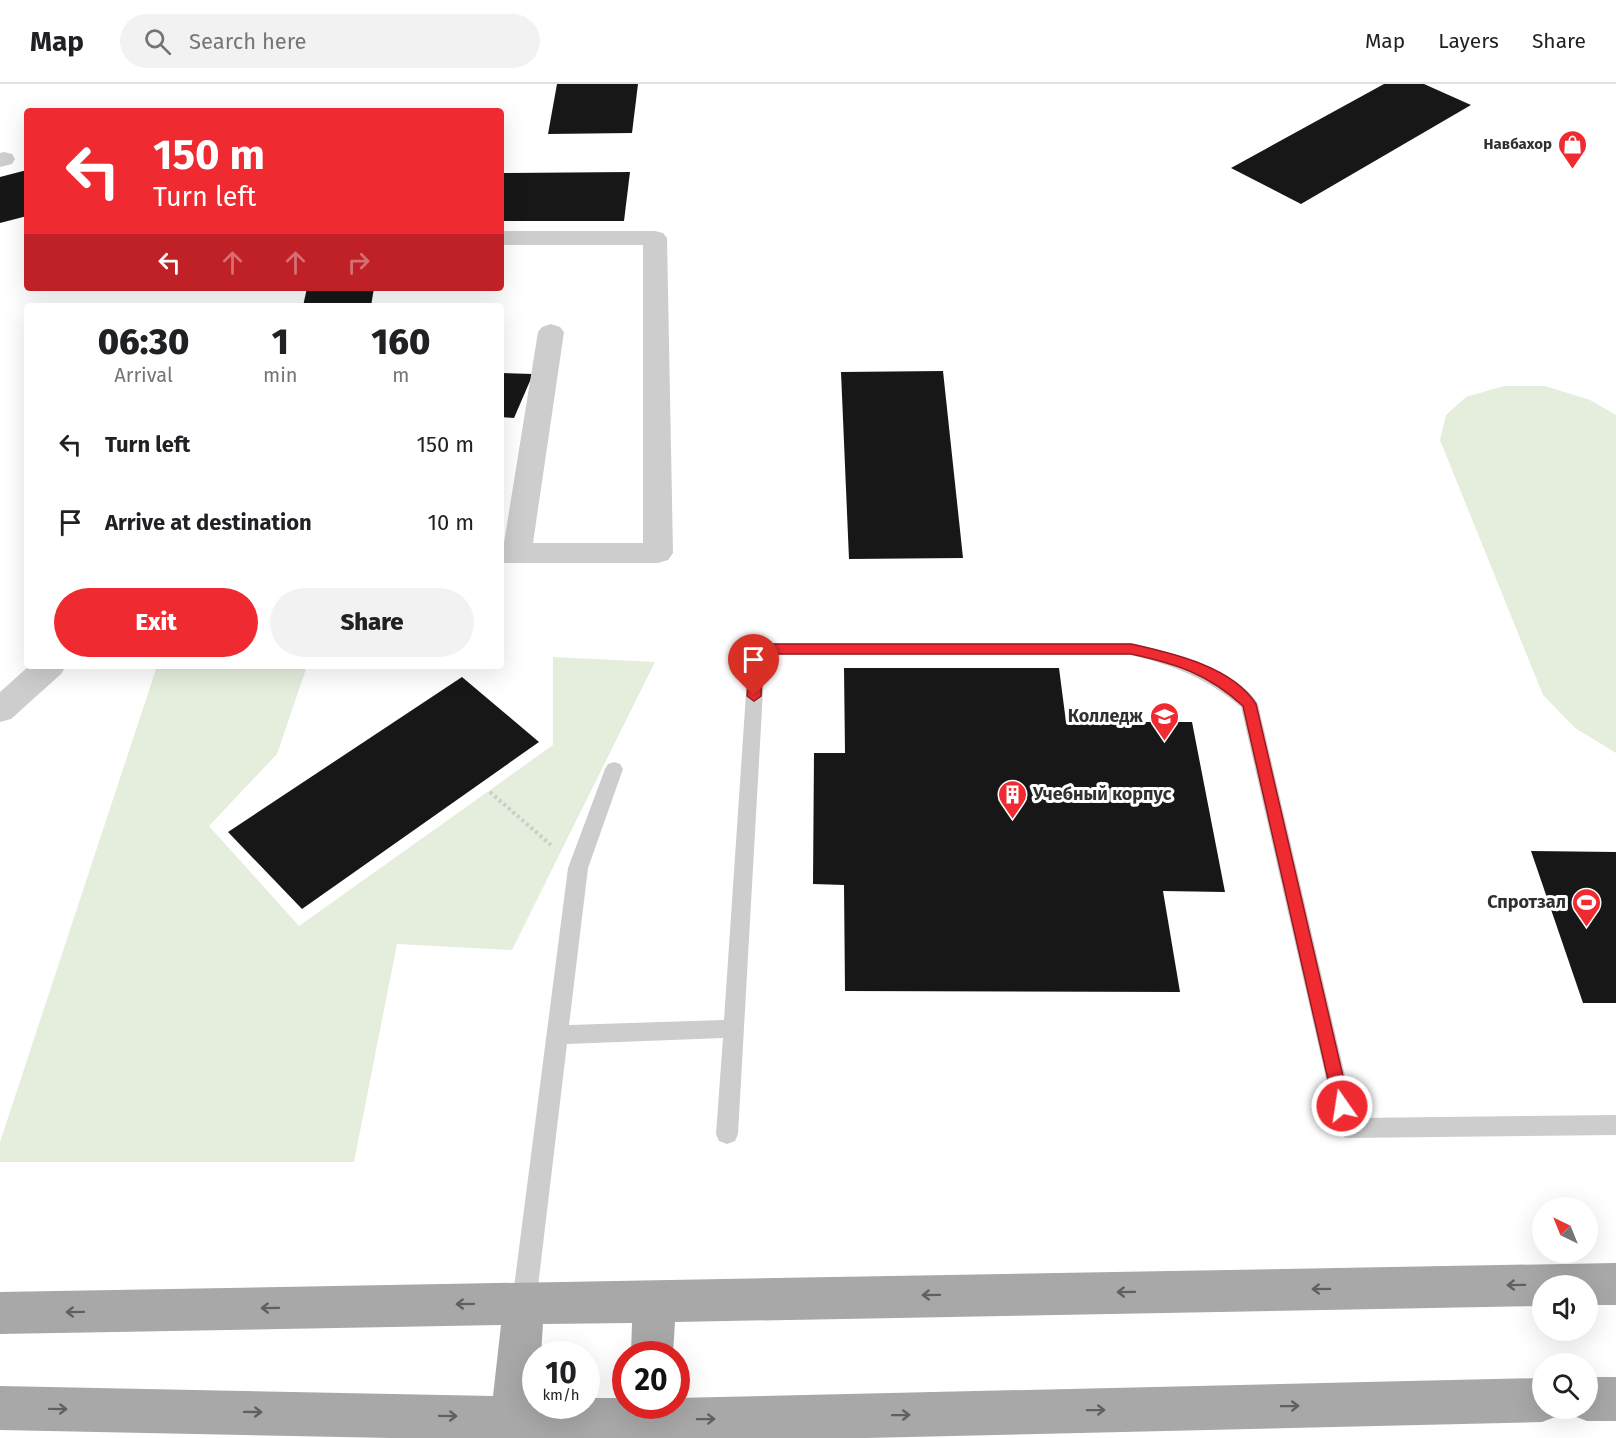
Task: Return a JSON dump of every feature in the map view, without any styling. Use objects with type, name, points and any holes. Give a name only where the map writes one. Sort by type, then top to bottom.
[{"type":"main road","points":[[0,1313],[1616,1284]]},
{"type":"main road","points":[[653,1341],[655,1300]]},
{"type":"main road","points":[[512,1427],[524,1303]]},
{"type":"main road","points":[[1598,1399],[1616,1399]]},
{"type":"main road","points":[[0,1408],[512,1427],[647,1421],[1532,1400]]},
{"type":"street","points":[[504,238],[655,238],[658,553],[509,553],[551,332]]},
{"type":"street","points":[[0,710],[47,669]]},
{"type":"lane","points":[[727,1134],[757,649],[1131,649],[1170,657],[1205,671],[1228,685],[1249,704],[1347,1128],[1616,1125]]},
{"type":"lane","points":[[524,1303],[578,868],[614,769]]},
{"type":"lane","points":[[557,1035],[734,1029]]},
{"type":"path","points":[[490,792],[578,868]]},
{"type":"green space","points":[[1504,386],[1545,386],[1590,400],[1616,415],[1616,753],[1575,728],[1543,695],[1440,440],[1446,415],[1466,397]]},
{"type":"green space","points":[[553,657],[655,662],[512,950],[397,944],[354,1162],[0,1162],[0,1142],[156,669],[306,669],[277,754],[209,826],[299,926],[553,745]]},
{"type":"building","points":[[557,84],[638,84],[632,133],[548,134]]},
{"type":"building","points":[[1384,84],[1424,84],[1471,105],[1301,204],[1231,168]]},
{"type":"building","points":[[24,171],[24,217],[0,223],[0,177]]},
{"type":"building","points":[[630,172],[624,221],[504,221],[504,173]]},
{"type":"building","points":[[306,291],[374,291],[372,303],[304,303]]},
{"type":"building","points":[[943,371],[963,558],[849,559],[841,372]]},
{"type":"building","points":[[504,373],[533,374],[514,418],[504,417]]},
{"type":"building","name":"Учебный корпус","points":[[844,668],[1059,668],[1066,722],[1192,722],[1225,892],[1163,891],[1180,992],[845,991],[844,885],[813,884],[814,753],[845,753]]},
{"type":"building","points":[[462,677],[539,742],[302,909],[228,832]]},
{"type":"building","name":"Спротзал","points":[[1531,851],[1616,852],[1616,1003],[1583,1003]]},
{"type":"place","name":"Навбахор","points":[[1573,170]]},
{"type":"place","name":"Колледж","points":[[1164,742]]},
{"type":"place","name":"Учебный корпус","points":[[1012,820]]},
{"type":"place","name":"Спротзал","points":[[1587,928]]},
{"type":"route","points":[[754,696],[757,649],[1131,649],[1170,657],[1205,671],[1228,685],[1249,704],[1342,1106]]}]
